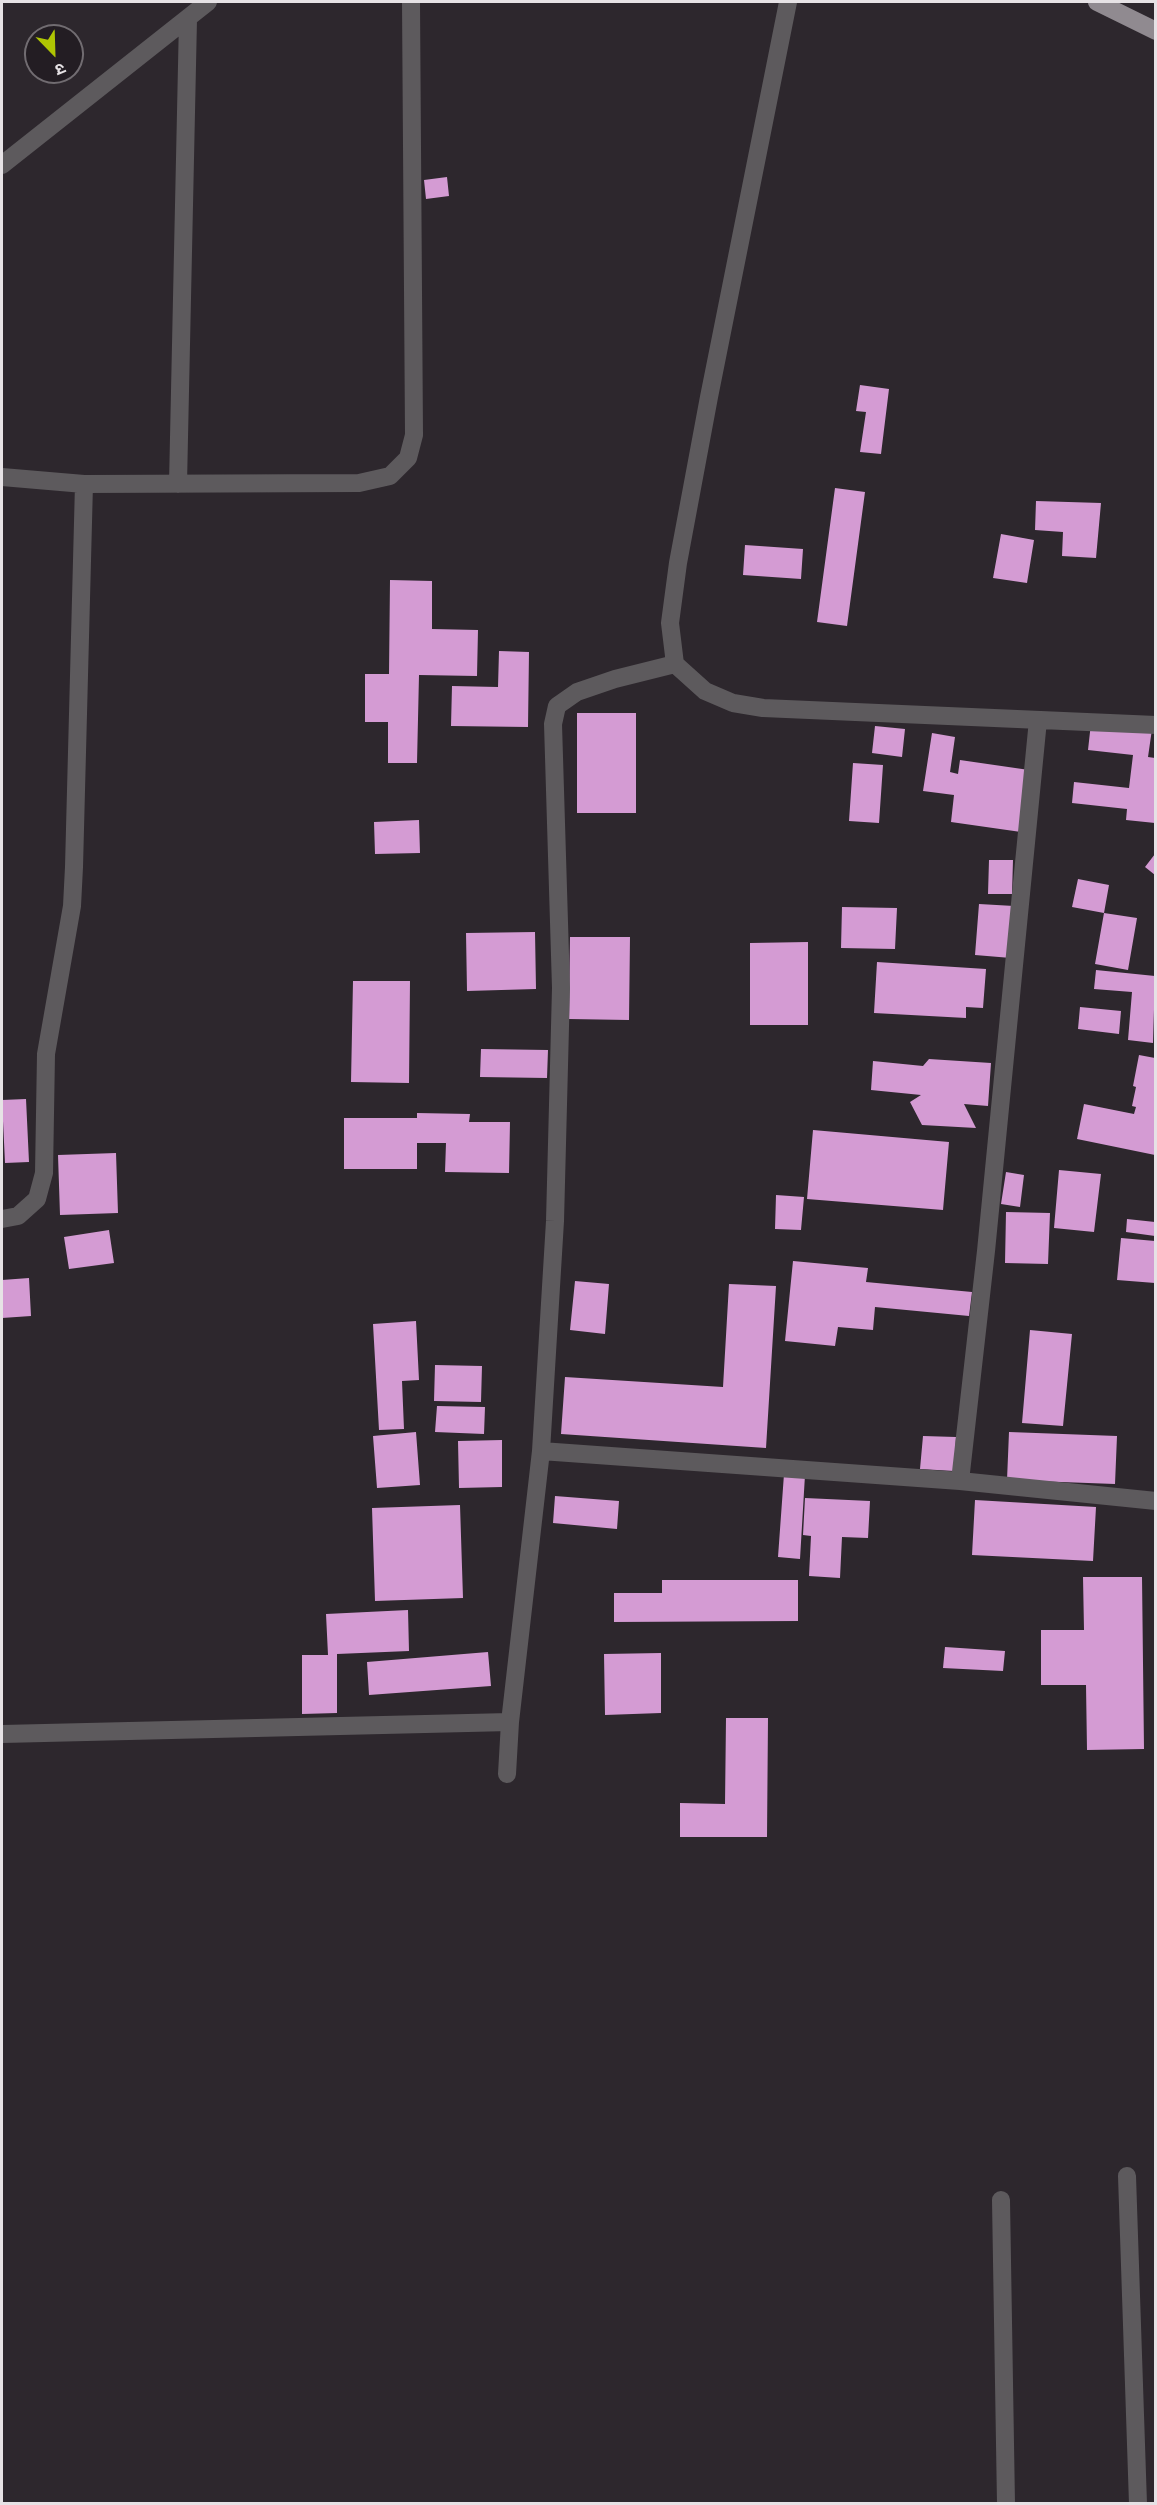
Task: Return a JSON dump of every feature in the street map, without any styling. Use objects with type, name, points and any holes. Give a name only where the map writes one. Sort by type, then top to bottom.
[{"type":"main road","points":[[1097,2],[1155,31]]},
{"type":"street","points":[[2,165],[208,2]]},
{"type":"street","points":[[2,477],[84,484],[359,483],[390,476],[408,458],[414,435],[411,2]]},
{"type":"street","points":[[788,2],[678,563],[670,623],[675,663],[705,691],[733,703],[763,708],[1155,725]]},
{"type":"street","points":[[178,484],[188,19]]},
{"type":"street","points":[[2,1219],[18,1216],[37,1198],[44,1173],[46,1054],[72,906],[84,484]]},
{"type":"street","points":[[507,1774],[510,1722],[541,1451],[555,1221],[561,988],[553,724],[557,706],[578,692],[615,679],[675,663]]},
{"type":"street","points":[[960,1481],[986,1251],[1038,720]]},
{"type":"street","points":[[541,1451],[960,1481],[1155,1502]]},
{"type":"street","points":[[2,1734],[510,1722]]},
{"type":"street","points":[[1127,2176],[1138,2504]]},
{"type":"street","points":[[1001,2200],[1006,2504]]},
{"type":"building","points":[[447,177],[449,196],[426,199],[424,180]]},
{"type":"building","points":[[860,385],[889,389],[881,454],[860,452],[866,412],[856,411]]},
{"type":"building","points":[[835,488],[865,492],[847,626],[817,622]]},
{"type":"building","points":[[1036,501],[1101,503],[1096,558],[1062,556],[1063,532],[1035,530]]},
{"type":"building","points":[[1001,534],[1034,540],[1027,583],[993,578]]},
{"type":"building","points":[[745,545],[803,549],[801,579],[743,575]]},
{"type":"building","points":[[390,580],[432,581],[432,629],[478,630],[477,676],[419,675],[417,763],[388,763],[388,722],[365,722],[365,674],[389,674]]},
{"type":"building","points":[[499,651],[529,652],[528,727],[451,726],[452,686],[498,687]]},
{"type":"building","points":[[577,713],[636,713],[636,813],[577,813]]},
{"type":"building","points":[[1091,723],[1152,729],[1148,757],[1155,758],[1155,823],[1126,820],[1127,809],[1072,803],[1074,782],[1129,788],[1133,755],[1088,750]]},
{"type":"building","points":[[875,726],[905,729],[902,757],[872,753]]},
{"type":"building","points":[[932,733],[955,737],[950,772],[958,774],[960,760],[1029,770],[1021,832],[951,822],[954,795],[923,791]]},
{"type":"building","points":[[853,763],[883,765],[879,823],[849,821]]},
{"type":"building","points":[[419,820],[420,853],[375,854],[374,822]]},
{"type":"building","points":[[1155,854],[1155,875],[1145,867]]},
{"type":"building","points":[[989,860],[1013,860],[1012,894],[988,894]]},
{"type":"building","points":[[1078,879],[1109,885],[1104,913],[1072,907]]},
{"type":"building","points":[[979,904],[1014,906],[1011,958],[975,955]]},
{"type":"building","points":[[842,907],[897,908],[895,949],[841,948]]},
{"type":"building","points":[[1104,913],[1137,918],[1128,970],[1095,964]]},
{"type":"building","points":[[535,932],[536,989],[467,991],[466,933]]},
{"type":"building","points":[[570,937],[630,937],[629,1020],[569,1019]]},
{"type":"building","points":[[808,942],[808,1025],[750,1025],[750,943]]},
{"type":"building","points":[[877,962],[986,969],[983,1008],[966,1007],[966,1018],[874,1013]]},
{"type":"building","points":[[1096,970],[1155,976],[1153,1043],[1128,1040],[1132,992],[1094,989]]},
{"type":"building","points":[[353,981],[410,981],[409,1083],[351,1082]]},
{"type":"building","points":[[1080,1007],[1121,1011],[1119,1034],[1078,1029]]},
{"type":"building","points":[[481,1049],[548,1050],[547,1078],[480,1077]]},
{"type":"building","points":[[1139,1055],[1155,1058],[1155,1155],[1077,1139],[1084,1104],[1134,1114],[1136,1107],[1132,1106],[1136,1087],[1133,1086]]},
{"type":"building","points":[[929,1059],[991,1063],[988,1106],[964,1104],[976,1128],[922,1125],[910,1102],[921,1095],[871,1090],[873,1061],[923,1066]]},
{"type":"building","points":[[26,1099],[29,1162],[5,1163],[2,1100]]},
{"type":"building","points":[[417,1113],[470,1114],[469,1122],[510,1122],[509,1173],[445,1172],[446,1143],[417,1143],[417,1169],[344,1169],[344,1118],[417,1118]]},
{"type":"building","points":[[813,1130],[949,1142],[943,1210],[807,1199]]},
{"type":"building","points":[[116,1153],[118,1213],[60,1215],[58,1155]]},
{"type":"building","points":[[1059,1170],[1101,1174],[1094,1232],[1054,1228]]},
{"type":"building","points":[[1006,1172],[1024,1175],[1020,1207],[1001,1204]]},
{"type":"building","points":[[776,1195],[804,1197],[801,1230],[775,1229]]},
{"type":"building","points":[[1006,1212],[1050,1213],[1048,1264],[1005,1263]]},
{"type":"building","points":[[1127,1219],[1155,1222],[1155,1236],[1126,1232]]},
{"type":"building","points":[[109,1230],[114,1263],[69,1269],[64,1237]]},
{"type":"building","points":[[1121,1238],[1155,1241],[1155,1283],[1117,1280]]},
{"type":"building","points":[[793,1261],[868,1268],[866,1282],[972,1292],[969,1316],[875,1307],[873,1330],[838,1327],[835,1346],[785,1341]]},
{"type":"building","points":[[29,1278],[31,1316],[2,1318],[2,1280]]},
{"type":"building","points":[[575,1281],[609,1284],[605,1334],[570,1330]]},
{"type":"building","points":[[729,1284],[776,1286],[766,1448],[561,1434],[565,1377],[723,1387]]},
{"type":"building","points":[[416,1321],[419,1380],[402,1381],[404,1429],[379,1430],[373,1324]]},
{"type":"building","points":[[1030,1330],[1072,1334],[1063,1426],[1022,1423]]},
{"type":"building","points":[[435,1365],[482,1366],[481,1402],[434,1401]]},
{"type":"building","points":[[437,1406],[485,1407],[484,1434],[435,1432]]},
{"type":"building","points":[[416,1432],[420,1485],[377,1488],[373,1436]]},
{"type":"building","points":[[1009,1432],[1117,1436],[1115,1484],[1007,1480]]},
{"type":"building","points":[[923,1436],[956,1437],[954,1471],[920,1469]]},
{"type":"building","points":[[502,1440],[502,1487],[459,1488],[458,1441]]},
{"type":"building","points":[[784,1474],[805,1475],[800,1559],[778,1557]]},
{"type":"building","points":[[555,1496],[619,1501],[617,1529],[553,1523]]},
{"type":"building","points":[[805,1498],[870,1501],[868,1538],[842,1537],[840,1578],[809,1576],[811,1536],[803,1535]]},
{"type":"building","points":[[975,1500],[1096,1507],[1093,1561],[972,1555]]},
{"type":"building","points":[[460,1505],[463,1598],[375,1601],[372,1508]]},
{"type":"building","points":[[1083,1577],[1142,1577],[1144,1749],[1087,1750],[1086,1685],[1041,1685],[1041,1630],[1084,1630]]},
{"type":"building","points":[[662,1580],[798,1580],[798,1621],[614,1622],[614,1593],[662,1593]]},
{"type":"building","points":[[408,1610],[409,1651],[337,1654],[337,1713],[302,1714],[302,1655],[328,1655],[326,1614]]},
{"type":"building","points":[[945,1647],[1005,1651],[1003,1671],[943,1668]]},
{"type":"building","points":[[488,1652],[491,1686],[369,1695],[367,1662]]},
{"type":"building","points":[[661,1653],[661,1713],[605,1715],[604,1654]]},
{"type":"building","points":[[726,1718],[768,1718],[767,1837],[680,1837],[680,1803],[725,1804]]}]
